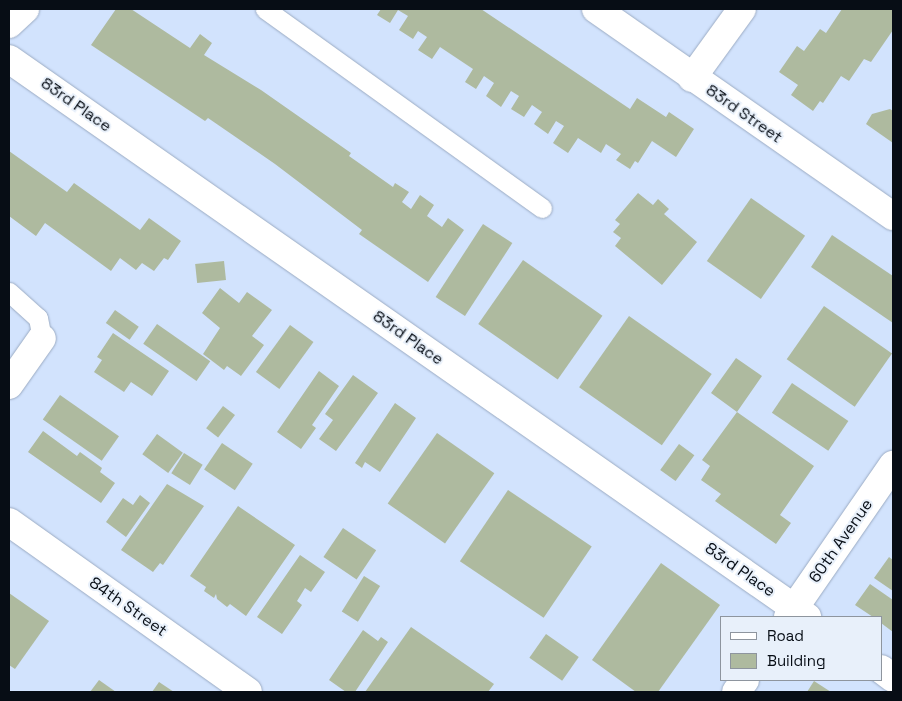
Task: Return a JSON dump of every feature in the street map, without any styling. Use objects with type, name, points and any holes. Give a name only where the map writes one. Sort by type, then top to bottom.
[{"type":"street","points":[[9,24],[26,9]]},
{"type":"street","name":"83rd Street","points":[[596,9],[692,78],[893,216]]},
{"type":"street","points":[[692,78],[742,9]]},
{"type":"street","name":"83rd Place","points":[[9,59],[796,614]]},
{"type":"street","points":[[9,385],[42,338]]},
{"type":"street","name":"60th Avenue","points":[[796,614],[893,465]]},
{"type":"street","name":"84th Street","points":[[9,522],[248,692]]},
{"type":"street","points":[[882,670],[893,678]]},
{"type":"street","points":[[736,692],[744,681]]},
{"type":"lane","points":[[265,9],[542,208]]},
{"type":"lane","points":[[9,292],[38,318],[42,338]]},
{"type":"building","points":[[116,9],[131,9],[190,48],[200,34],[212,43],[204,55],[261,90],[351,153],[349,156],[393,187],[395,183],[409,192],[402,202],[411,209],[420,195],[434,205],[427,216],[442,227],[448,218],[464,230],[428,282],[359,234],[362,230],[275,164],[208,118],[205,121],[91,45]]},
{"type":"building","points":[[381,9],[481,9],[630,109],[637,98],[666,117],[669,112],[694,129],[676,157],[652,141],[638,163],[635,161],[630,169],[616,160],[621,154],[606,144],[601,153],[578,138],[568,153],[553,143],[564,126],[556,121],[548,134],[534,124],[542,112],[532,105],[524,117],[511,109],[519,96],[511,91],[501,107],[486,96],[494,83],[484,76],[476,89],[465,82],[473,69],[440,47],[432,59],[418,50],[427,37],[418,31],[413,39],[399,30],[408,16],[398,10],[390,23],[377,15]]},
{"type":"building","points":[[842,9],[893,9],[893,30],[871,62],[864,59],[849,81],[841,76],[823,103],[820,101],[813,111],[791,95],[798,85],[779,72],[797,46],[804,51],[820,29],[826,33]]},
{"type":"building","points":[[890,109],[893,111],[893,143],[866,124],[872,114]]},
{"type":"building","points":[[9,151],[67,192],[74,183],[140,230],[149,218],[181,241],[168,260],[164,258],[154,271],[142,263],[136,270],[120,258],[111,271],[45,223],[36,236],[9,216]]},
{"type":"building","points":[[638,193],[653,205],[658,199],[669,209],[664,214],[697,242],[662,285],[615,246],[621,238],[613,232],[620,224],[615,220]]},
{"type":"building","points":[[751,198],[805,236],[761,299],[707,261]]},
{"type":"building","points":[[483,224],[512,243],[465,316],[436,297]]},
{"type":"building","points":[[832,235],[893,276],[893,323],[811,267]]},
{"type":"building","points":[[523,260],[602,316],[558,380],[478,324]]},
{"type":"building","points":[[224,261],[226,280],[197,283],[195,264]]},
{"type":"building","points":[[220,288],[239,303],[247,292],[272,310],[252,336],[264,345],[241,376],[227,366],[224,370],[203,354],[220,328],[202,313]]},
{"type":"building","points":[[824,306],[892,354],[855,407],[787,359]]},
{"type":"building","points":[[115,310],[139,327],[130,340],[106,323]]},
{"type":"building","points":[[629,316],[712,374],[662,445],[579,387]]},
{"type":"building","points":[[157,324],[210,361],[196,381],[143,344]]},
{"type":"building","points":[[290,325],[313,342],[279,389],[256,372]]},
{"type":"building","points":[[113,333],[169,371],[152,396],[131,382],[124,392],[94,372],[102,360],[97,357]]},
{"type":"building","points":[[736,358],[762,376],[737,412],[711,393]]},
{"type":"building","points":[[319,371],[339,386],[312,425],[316,428],[301,449],[277,432]]},
{"type":"building","points":[[353,375],[378,393],[336,451],[319,439],[333,420],[325,414]]},
{"type":"building","points":[[792,383],[848,421],[828,451],[772,413]]},
{"type":"building","points":[[60,395],[119,436],[102,461],[43,420]]},
{"type":"building","points":[[395,403],[416,418],[380,472],[365,462],[362,468],[355,463]]},
{"type":"building","points":[[223,406],[235,415],[218,437],[206,428]]},
{"type":"building","points":[[737,412],[814,466],[780,515],[791,523],[776,544],[715,501],[721,494],[701,480],[710,466],[702,460]]},
{"type":"building","points":[[43,431],[77,456],[80,452],[102,468],[100,472],[115,483],[101,503],[28,452]]},
{"type":"building","points":[[437,433],[494,473],[445,544],[388,503]]},
{"type":"building","points":[[157,434],[183,453],[168,473],[142,454]]},
{"type":"building","points":[[222,443],[253,464],[235,490],[204,470]]},
{"type":"building","points":[[679,444],[694,455],[676,481],[660,470]]},
{"type":"building","points":[[184,453],[203,465],[190,485],[171,473]]},
{"type":"building","points":[[167,484],[204,506],[163,565],[160,563],[153,572],[121,550]]},
{"type":"building","points":[[508,490],[592,546],[544,618],[460,561]]},
{"type":"building","points":[[140,495],[150,503],[126,537],[106,522],[123,498],[133,505]]},
{"type":"building","points":[[238,506],[295,545],[246,616],[230,604],[227,607],[217,599],[216,594],[214,598],[204,591],[206,587],[190,576]]},
{"type":"building","points":[[343,528],[376,550],[357,579],[323,557]]},
{"type":"building","points":[[300,555],[325,572],[311,592],[305,588],[297,601],[302,605],[282,634],[257,617]]},
{"type":"building","points":[[889,557],[893,560],[893,591],[874,578]]},
{"type":"building","points":[[661,563],[720,605],[658,692],[636,692],[592,660]]},
{"type":"building","points":[[364,576],[380,586],[358,622],[342,612]]},
{"type":"building","points":[[870,584],[893,600],[893,632],[882,624],[882,616],[872,616],[855,605]]},
{"type":"building","points":[[9,593],[49,621],[15,669],[9,665]]},
{"type":"building","points":[[411,627],[494,684],[488,692],[365,692]]},
{"type":"building","points":[[363,630],[378,641],[381,637],[388,642],[355,692],[346,692],[329,680]]},
{"type":"building","points":[[546,634],[579,657],[562,681],[529,658]]},
{"type":"building","points":[[99,680],[116,692],[90,692]]},
{"type":"building","points":[[814,681],[831,692],[807,692]]},
{"type":"building","points":[[159,682],[174,692],[152,692]]}]
